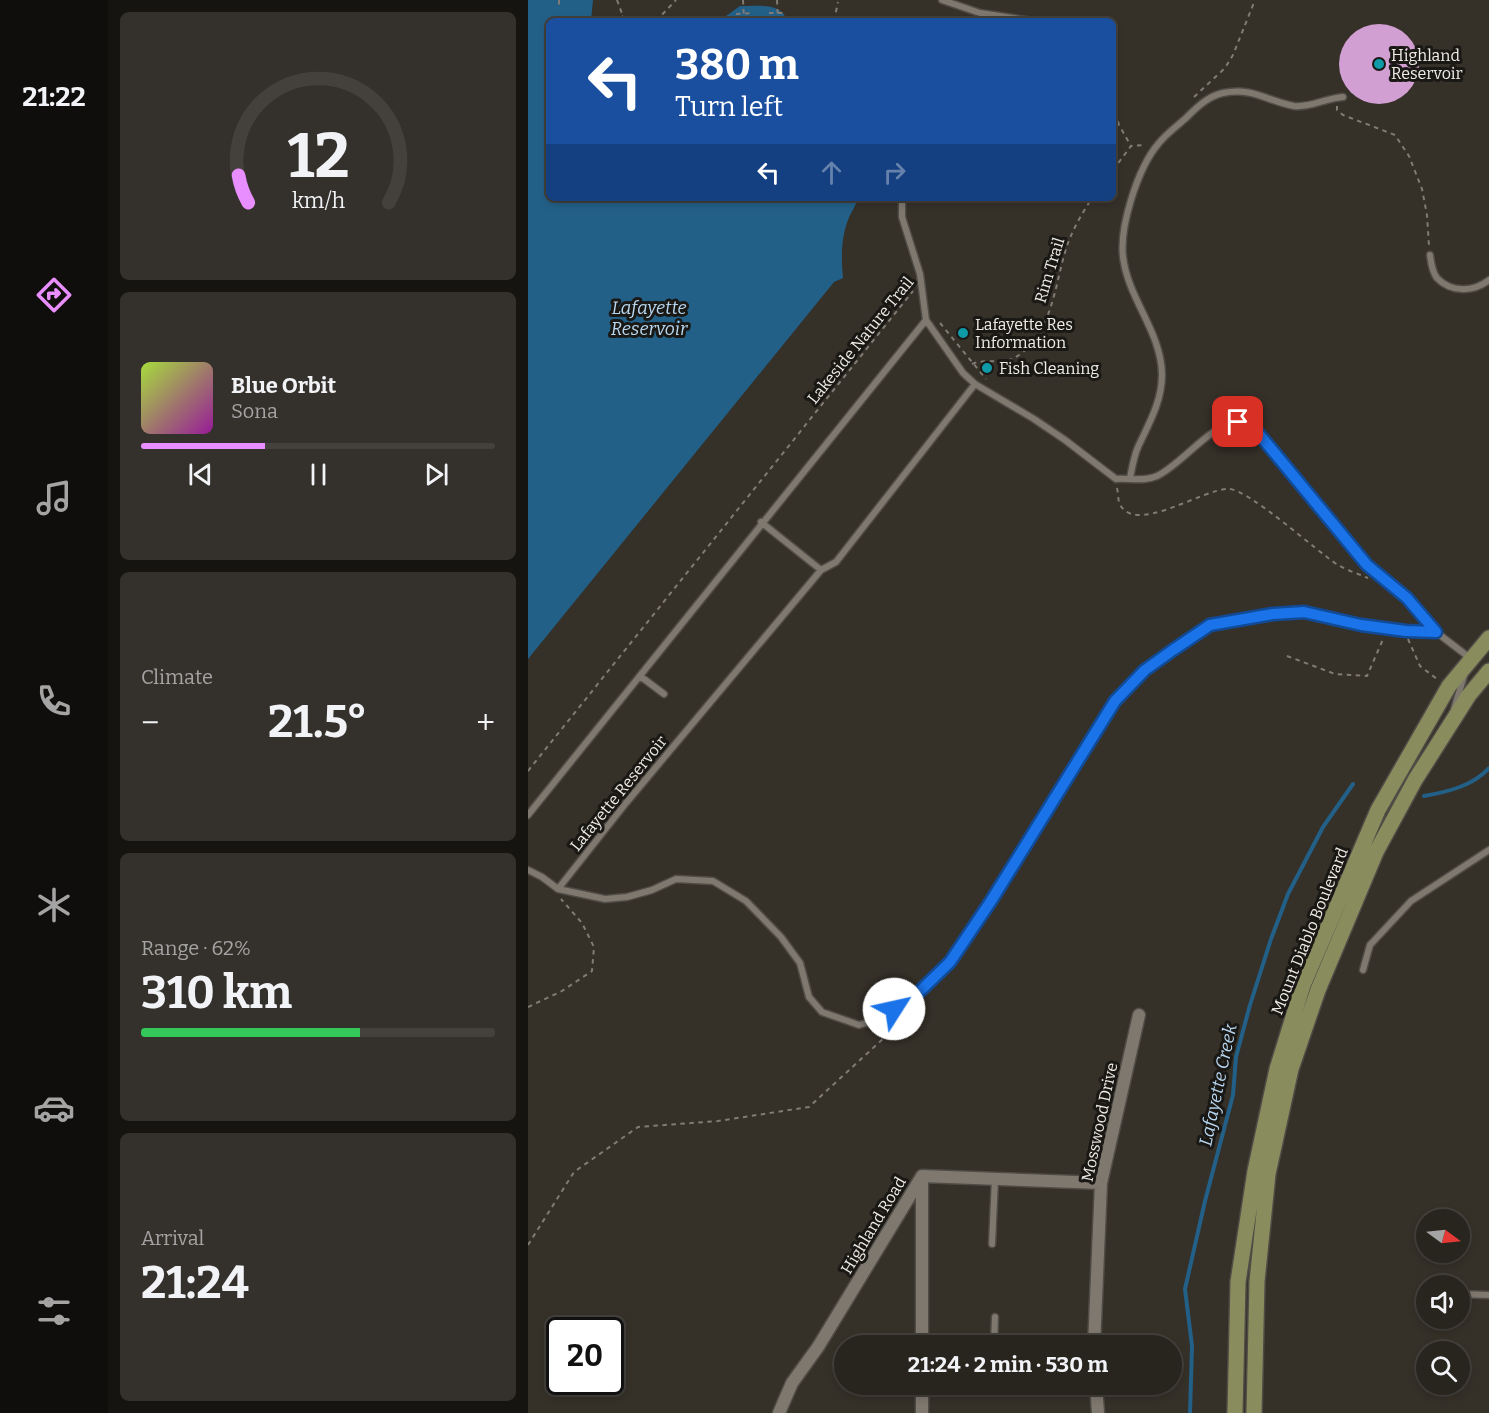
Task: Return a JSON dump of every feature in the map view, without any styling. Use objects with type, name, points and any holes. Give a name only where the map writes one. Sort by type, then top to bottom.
[{"type":"main road","name":"Mount Diablo Boulevard","points":[[1235,1413],[1238,1282],[1255,1171],[1277,1070],[1303,985],[1378,810],[1449,686],[1489,638]]},
{"type":"main road","name":"Mount Diablo Boulevard","points":[[1254,1413],[1257,1281],[1268,1174],[1291,1069],[1318,990],[1376,852],[1415,780],[1469,695],[1489,671]]},
{"type":"street","name":"Mosswood Drive","points":[[1094,1335],[1101,1183],[1139,1015]]},
{"type":"street","name":"Highland Road","points":[[779,1413],[792,1383],[814,1354],[922,1176],[1101,1183]]},
{"type":"street","points":[[922,1176],[922,1335]]},
{"type":"street","points":[[922,1395],[922,1413]]},
{"type":"street","points":[[1097,1395],[1098,1413]]},
{"type":"lane","points":[[942,0],[980,13],[1013,18]]},
{"type":"lane","points":[[1130,478],[1137,449],[1154,415],[1160,396],[1162,375],[1159,351],[1124,263],[1122,239],[1129,207],[1142,173],[1158,144],[1199,106],[1216,95],[1246,91],[1294,106],[1304,106],[1340,97]]},
{"type":"lane","points":[[902,201],[902,217],[921,281],[926,320],[963,373],[975,384],[1042,424],[1116,479],[1144,480],[1157,476],[1220,428],[1238,422],[1254,428],[1367,565],[1407,598],[1436,632],[1470,658]]},
{"type":"lane","points":[[1430,255],[1437,278],[1450,286],[1465,290],[1474,289],[1489,280]]},
{"type":"lane","points":[[528,815],[761,522],[926,320]]},
{"type":"lane","name":"Lafayette Reservoir","points":[[558,889],[626,803],[821,570],[836,562],[975,384]]},
{"type":"lane","points":[[761,522],[821,570]]},
{"type":"lane","points":[[528,870],[558,889],[604,899],[627,897],[652,890],[676,879],[713,881],[746,901],[781,937],[800,963],[809,997],[822,1012],[859,1025],[879,1018],[917,994],[950,962],[985,911],[1115,701],[1145,670],[1210,625],[1273,614],[1304,612],[1361,625],[1436,632]]},
{"type":"lane","points":[[1447,729],[1470,658],[1489,649]]},
{"type":"lane","points":[[640,676],[664,694]]},
{"type":"lane","points":[[1364,970],[1370,945],[1411,901],[1489,850]]},
{"type":"lane","points":[[992,1244],[995,1179]]},
{"type":"lane","points":[[1470,1294],[1489,1295]]},
{"type":"lane","points":[[994,1335],[995,1317]]},
{"type":"path","points":[[559,0],[559,9]]},
{"type":"path","points":[[615,18],[622,16],[617,0]]},
{"type":"path","points":[[659,18],[676,0]]},
{"type":"path","points":[[744,0],[744,18]]},
{"type":"path","points":[[776,18],[777,0]]},
{"type":"path","points":[[1191,100],[1225,68],[1233,55],[1255,0]]},
{"type":"path","points":[[835,18],[838,2]]},
{"type":"path","points":[[736,14],[752,13]]},
{"type":"path","points":[[769,13],[785,13]]},
{"type":"path","points":[[1340,97],[1337,110],[1343,115],[1395,135],[1408,156],[1422,189],[1427,215],[1430,255]]},
{"type":"path","points":[[1116,114],[1119,125],[1131,146]]},
{"type":"path","points":[[1116,166],[1131,146],[1158,144]]},
{"type":"path","name":"Rim Trail","points":[[973,363],[988,360],[1006,361],[1015,358],[1036,336],[1052,305],[1068,244],[1090,201]]},
{"type":"path","name":"Lakeside Nature Trail","points":[[528,771],[921,281]]},
{"type":"path","points":[[937,319],[985,378],[995,384]]},
{"type":"path","points":[[963,373],[973,363]]},
{"type":"path","points":[[1116,479],[1119,503],[1126,512],[1136,516],[1158,512],[1215,491],[1232,489],[1252,500],[1339,566],[1371,580]]},
{"type":"path","points":[[1287,656],[1335,674],[1367,676],[1388,629]]},
{"type":"path","points":[[1406,631],[1409,645],[1420,666],[1449,686]]},
{"type":"path","points":[[528,1007],[562,991],[592,971],[594,947],[582,923],[542,877]]},
{"type":"path","points":[[528,1245],[574,1172],[638,1127],[718,1121],[809,1107],[885,1037],[894,1009]]},
{"type":"water","name":"Lafayette Reservoir","points":[[528,0],[593,0],[591,18],[546,18],[546,201],[857,201],[844,234],[843,278],[834,282],[528,659]]},
{"type":"water","points":[[740,6],[768,6],[780,11],[786,18],[723,18]]},
{"type":"building","name":"Highland Reservoir","points":[[1371,24],[1387,24],[1408,35],[1419,56],[1419,72],[1408,93],[1387,104],[1371,104],[1357,98],[1345,86],[1339,72],[1339,56],[1345,42],[1357,30]]},
{"type":"waterway","name":"Lafayette Creek","points":[[1424,796],[1467,784],[1489,768]]},
{"type":"waterway","name":"Lafayette Creek","points":[[1190,1413],[1192,1346],[1185,1289],[1233,1095],[1236,1057],[1271,939],[1288,894],[1323,827],[1353,784]]},
{"type":"place","name":"Highland Reservoir","points":[[1379,64]]},
{"type":"place","name":"Lafayette Res Information","points":[[963,333]]},
{"type":"place","name":"Fish Cleaning","points":[[987,368]]},
{"type":"route","points":[[894,1009],[917,994],[950,962],[991,901],[1115,701],[1145,670],[1173,650],[1210,625],[1273,614],[1304,612],[1361,625],[1436,632],[1407,598],[1367,565],[1254,428],[1238,422]]}]
